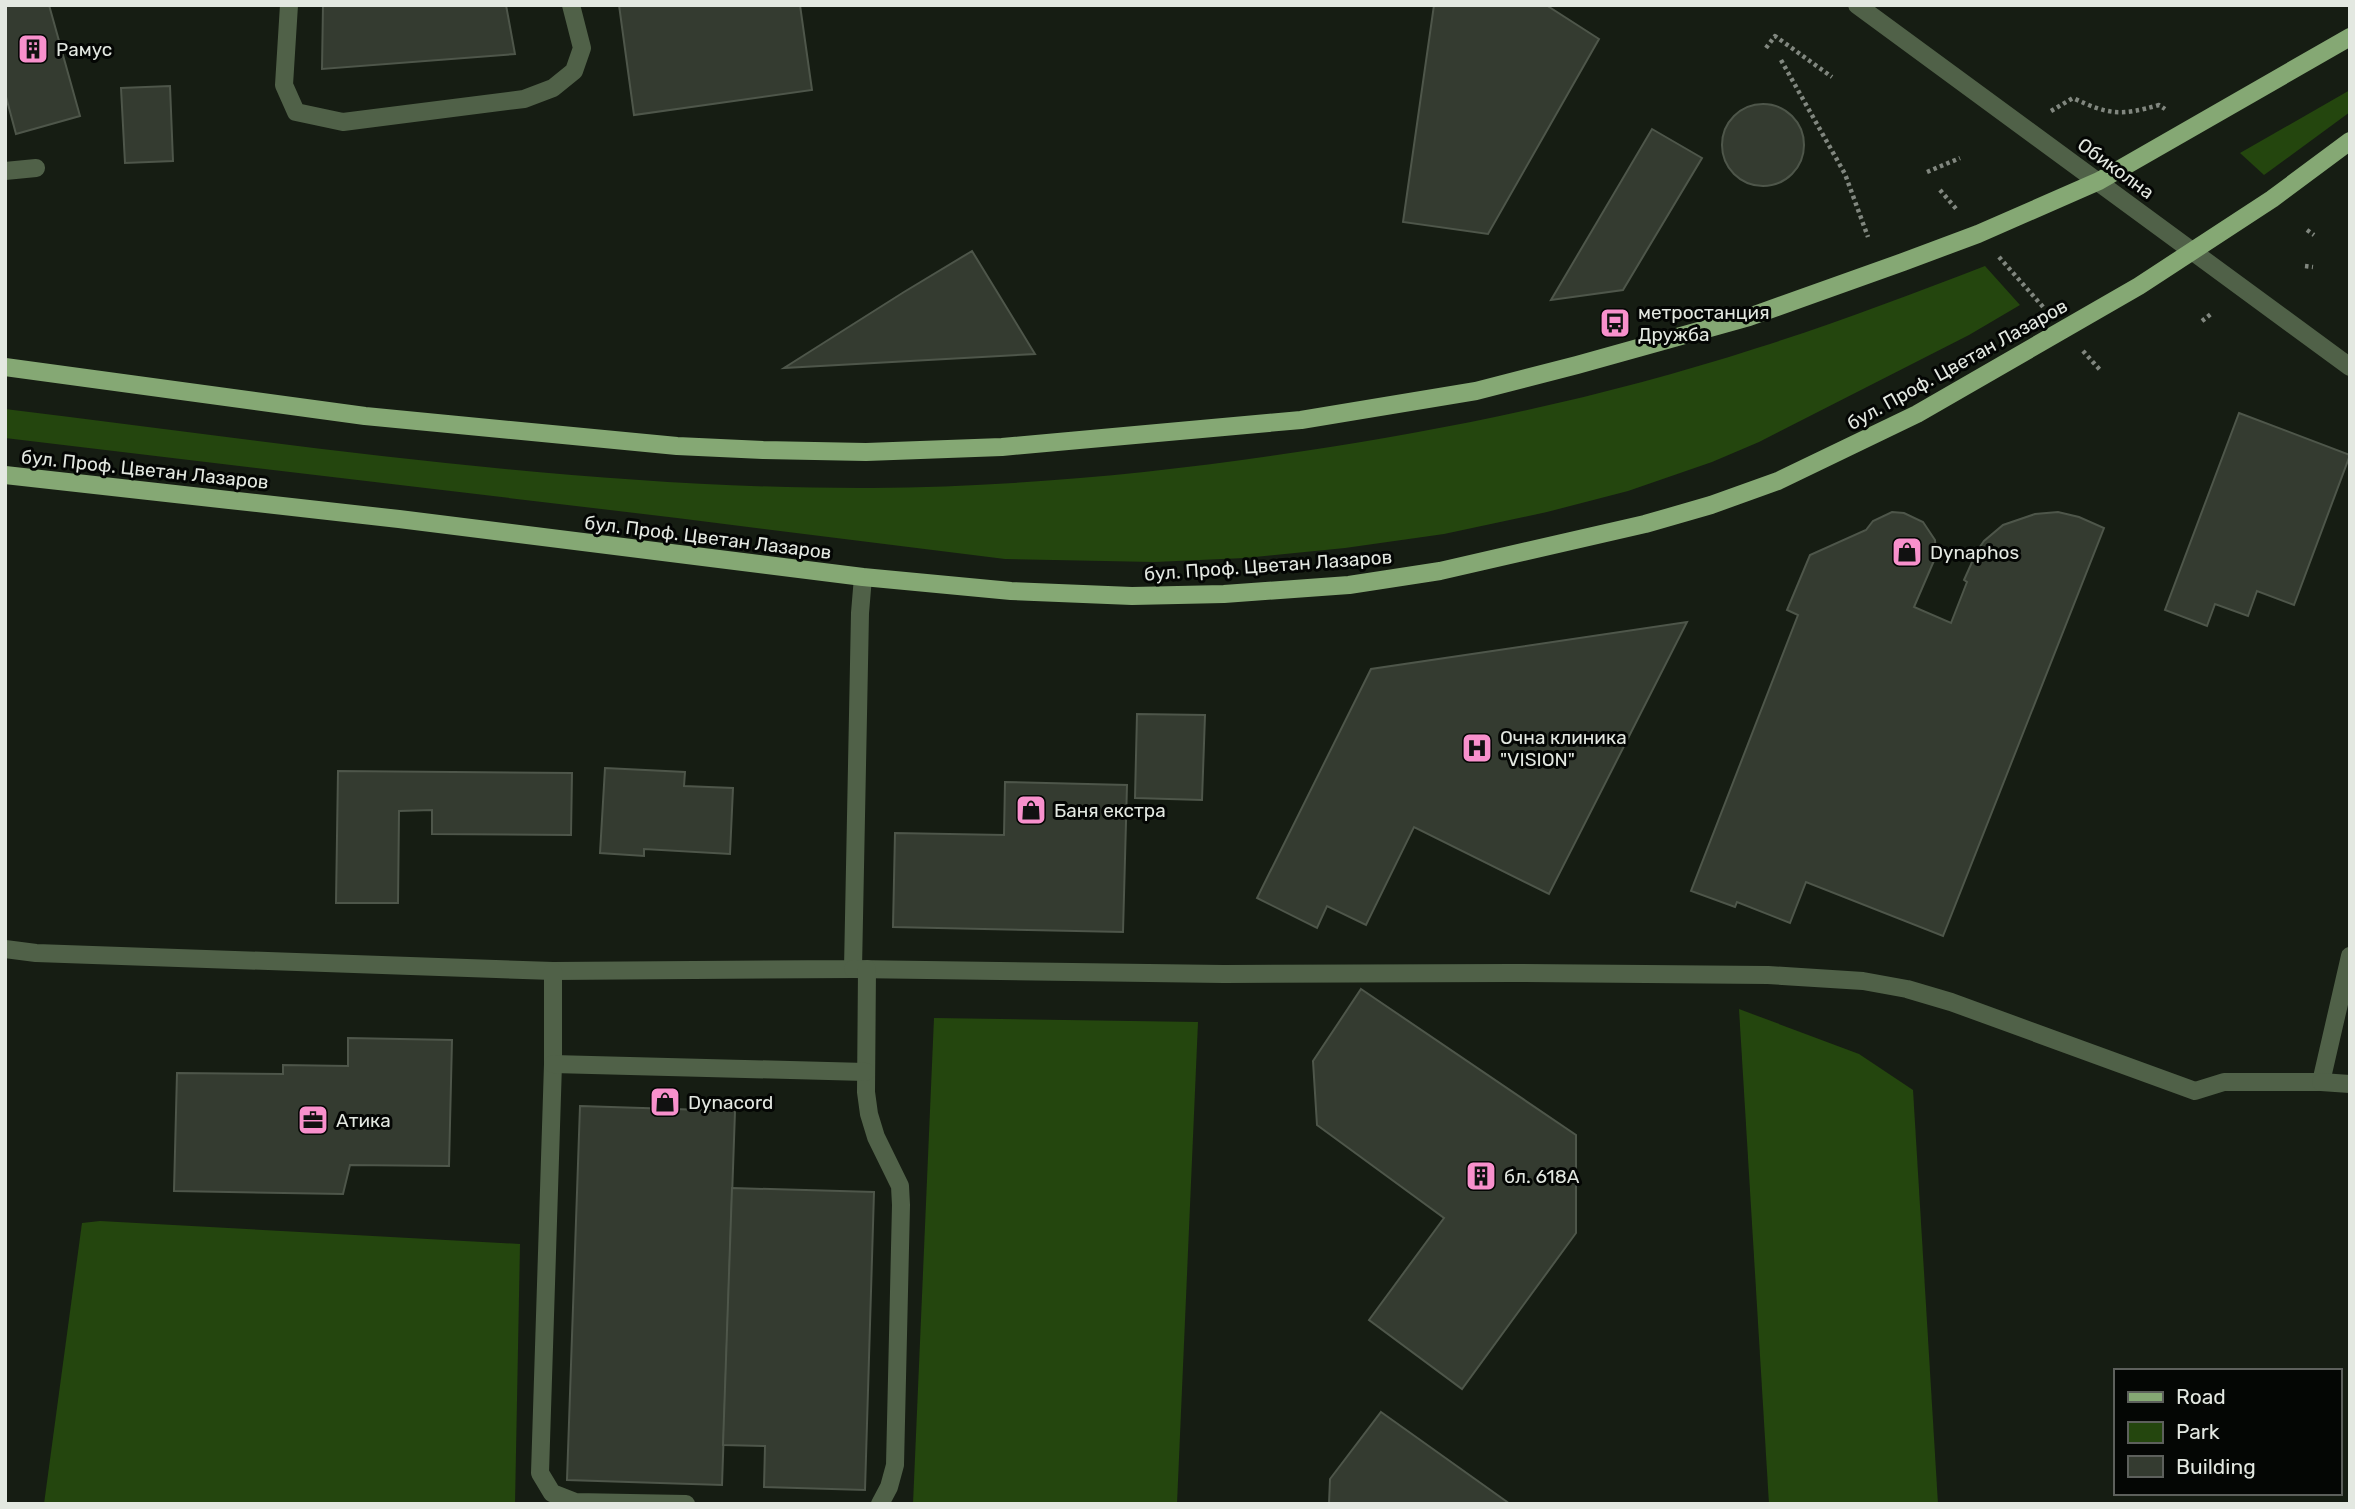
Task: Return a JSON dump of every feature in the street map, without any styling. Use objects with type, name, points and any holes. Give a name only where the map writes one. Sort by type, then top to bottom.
[{"type":"main road","points":[[5,367],[365,416],[677,446],[866,452],[1002,447],[1301,420],[1476,391],[1749,317],[1978,234],[2099,181],[2350,37]]},
{"type":"main road","name":"бул. Проф. Цветан Лазаров","points":[[5,475],[399,519],[863,577],[1012,591],[1132,596],[1224,594],[1349,585],[1440,571],[1644,524],[1711,505],[1778,481],[1917,414],[2195,252],[2272,200],[2350,141]]},
{"type":"street","points":[[289,5],[284,85],[296,112],[343,122],[524,99],[553,88],[574,71],[582,48],[571,5]]},
{"type":"street","name":"Обиколна","points":[[1857,5],[2350,367]]},
{"type":"street","points":[[5,171],[36,168]]},
{"type":"street","points":[[863,577],[860,627],[860,969],[866,1072],[869,1114],[876,1137],[900,1186],[901,1205],[895,1465],[890,1487],[880,1504]]},
{"type":"street","points":[[5,949],[36,953],[553,971],[860,969],[1224,974],[1768,975],[1863,981],[1907,989],[1951,1002],[2196,1091],[2224,1083],[2350,1084]]},
{"type":"street","points":[[2321,1082],[2350,956]]},
{"type":"street","points":[[553,971],[553,1064],[540,1473],[552,1493],[575,1502],[686,1504]]},
{"type":"street","points":[[553,1064],[866,1072]]},
{"type":"path","points":[[1766,48],[1775,36],[1832,77]]},
{"type":"path","points":[[1781,60],[1845,174],[1868,237]]},
{"type":"path","points":[[2042,118],[2073,97],[2111,113],[2129,114],[2159,105]]},
{"type":"path","points":[[1927,172],[1960,158]]},
{"type":"path","points":[[1940,190],[2101,372]]},
{"type":"path","points":[[2307,230],[2314,235]]},
{"type":"path","points":[[2305,266],[2313,267]]},
{"type":"path","points":[[2202,321],[2211,314]]},
{"type":"green space","points":[[2350,90],[2350,112],[2264,175],[2240,153]]},
{"type":"green space","points":[[1985,266],[2020,305],[1969,335],[1759,442],[1712,462],[1628,491],[1444,534],[1245,558],[1154,562],[1005,559],[5,438],[5,409],[437,462],[654,481],[871,488],[980,485],[1088,477],[1196,466],[1361,442],[1476,421],[1589,396],[1786,339]]},
{"type":"green space","points":[[1739,1009],[1859,1054],[1913,1090],[1938,1504],[1769,1504]]},
{"type":"green space","points":[[934,1018],[1198,1022],[1177,1504],[913,1504]]},
{"type":"green space","points":[[100,1221],[520,1244],[515,1504],[44,1504],[82,1223]]},
{"type":"building","name":"Рамус","points":[[5,5],[49,5],[80,116],[16,134],[5,93]]},
{"type":"building","points":[[323,5],[506,5],[515,54],[322,69]]},
{"type":"building","points":[[619,5],[800,5],[812,90],[634,115]]},
{"type":"building","points":[[1434,5],[1546,5],[1599,39],[1488,234],[1403,222]]},
{"type":"building","points":[[170,86],[173,161],[125,163],[121,88]]},
{"type":"building","points":[[1763,104],[1779,107],[1792,116],[1801,129],[1804,145],[1801,161],[1792,174],[1779,183],[1763,186],[1747,183],[1734,174],[1725,161],[1722,145],[1725,129],[1734,116],[1747,107]]},
{"type":"building","points":[[1652,129],[1702,158],[1623,290],[1551,300]]},
{"type":"building","points":[[972,251],[1035,354],[784,368],[904,292]]},
{"type":"building","points":[[2239,413],[2350,455],[2294,605],[2257,591],[2248,616],[2215,604],[2207,626],[2165,610]]},
{"type":"building","points":[[1892,512],[1904,513],[1923,522],[1935,540],[1936,556],[1914,607],[1951,623],[1967,582],[1964,580],[1977,551],[1984,541],[2003,525],[2035,514],[2058,512],[2079,517],[2104,528],[1943,936],[1806,882],[1790,923],[1737,902],[1735,907],[1691,891],[1798,615],[1787,610],[1810,555],[1866,530],[1873,521]]},
{"type":"building","name":"Очна клиника \"VISION\"","points":[[1687,622],[1549,894],[1414,827],[1366,925],[1327,906],[1317,928],[1257,898],[1371,669]]},
{"type":"building","points":[[1137,714],[1205,715],[1202,800],[1135,798]]},
{"type":"building","points":[[605,768],[685,772],[684,786],[733,788],[730,854],[644,849],[644,856],[600,853]]},
{"type":"building","points":[[338,771],[572,773],[571,835],[432,834],[432,810],[399,811],[398,903],[336,903]]},
{"type":"building","points":[[1005,782],[1127,785],[1123,932],[893,927],[895,833],[1004,835]]},
{"type":"building","name":"бл. 618А","points":[[1361,989],[1576,1135],[1576,1233],[1462,1389],[1369,1320],[1444,1218],[1317,1125],[1313,1061]]},
{"type":"building","name":"Атика","points":[[348,1038],[452,1040],[449,1166],[350,1165],[343,1194],[174,1191],[177,1073],[283,1074],[283,1065],[348,1066]]},
{"type":"building","points":[[580,1106],[735,1111],[722,1485],[567,1480]]},
{"type":"building","points":[[732,1188],[874,1192],[865,1490],[764,1487],[765,1446],[723,1445]]},
{"type":"building","points":[[1381,1412],[1510,1504],[1329,1504],[1330,1479]]},
{"type":"place","name":"Рамус","points":[[33,49]]},
{"type":"place","name":"метростанция Дружба","points":[[1615,323]]},
{"type":"place","name":"Dynaphos","points":[[1907,552]]},
{"type":"place","name":"Очна клиника \"VISION\"","points":[[1477,748]]},
{"type":"place","name":"Баня екстра","points":[[1031,810]]},
{"type":"place","name":"Dynacord","points":[[665,1102]]},
{"type":"place","name":"Атика","points":[[313,1120]]},
{"type":"place","name":"бл. 618А","points":[[1481,1176]]}]
